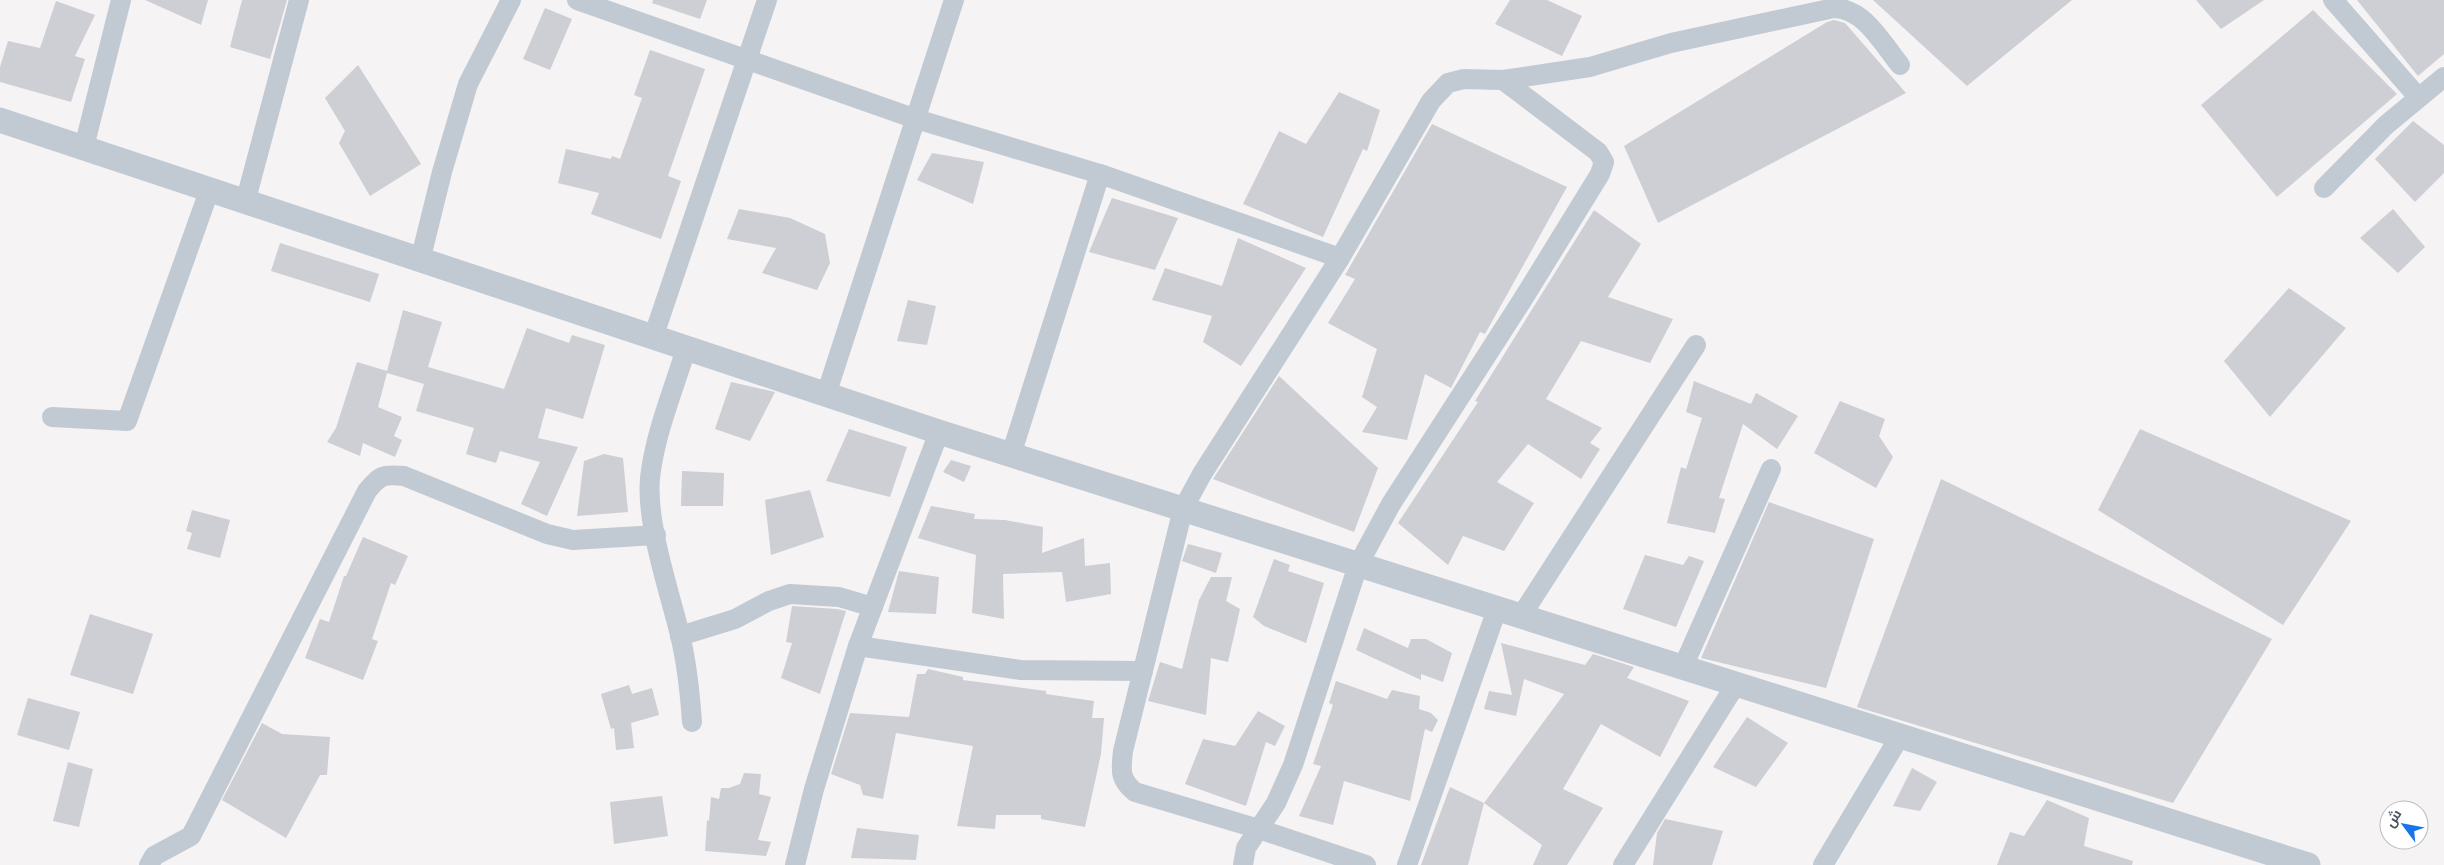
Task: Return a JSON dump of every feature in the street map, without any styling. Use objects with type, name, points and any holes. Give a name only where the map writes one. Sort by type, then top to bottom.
[{"type":"street","points":[[84,148],[121,0]]},
{"type":"street","points":[[245,203],[299,0]]},
{"type":"street","points":[[420,261],[442,172],[468,84],[494,30],[512,0]]},
{"type":"street","points":[[577,0],[747,58],[916,119],[1100,174],[1340,258]]},
{"type":"street","points":[[652,338],[766,0]]},
{"type":"street","points":[[826,395],[954,0]]},
{"type":"street","points":[[2333,0],[2418,97]]},
{"type":"street","points":[[1366,865],[1259,829],[1135,792],[1125,784],[1121,771],[1123,751],[1183,510],[1202,474],[1340,258],[1432,101],[1448,83],[1464,79],[1503,80],[1590,67],[1671,44],[1834,8],[1847,8],[1858,14],[1900,65]]},
{"type":"street","points":[[2324,188],[2386,125],[2444,77]]},
{"type":"street","points":[[1243,865],[1246,848],[1276,803],[1293,766],[1358,565],[1391,504],[1523,300],[1600,174],[1604,162],[1598,152],[1503,80]]},
{"type":"street","points":[[0,120],[245,203],[939,432],[2308,865]]},
{"type":"street","points":[[1011,455],[1100,174]]},
{"type":"street","points":[[52,416],[127,421],[209,191]]},
{"type":"street","points":[[1521,616],[1696,345]]},
{"type":"street","points":[[686,349],[650,471],[656,535],[662,570],[680,636],[688,675],[692,722]]},
{"type":"street","points":[[795,865],[814,789],[858,646],[939,432]]},
{"type":"street","points":[[1683,668],[1771,469]]},
{"type":"street","points":[[149,865],[154,856],[191,836],[367,491],[378,478],[389,474],[404,476],[548,534],[573,540],[656,535]]},
{"type":"street","points":[[680,636],[735,619],[769,601],[790,594],[839,597],[873,607]]},
{"type":"street","points":[[1407,865],[1497,609]]},
{"type":"street","points":[[858,646],[1021,670],[1143,671]]},
{"type":"street","points":[[1623,865],[1736,684]]},
{"type":"street","points":[[1823,865],[1900,736]]},
{"type":"building","points":[[145,0],[208,0],[201,25]]},
{"type":"building","points":[[242,0],[287,0],[270,59],[230,47]]},
{"type":"building","points":[[653,0],[707,0],[700,19],[652,3]]},
{"type":"building","points":[[1510,0],[1547,0],[1582,16],[1562,56],[1495,24]]},
{"type":"building","points":[[1873,0],[2072,0],[1967,86]]},
{"type":"building","points":[[2196,0],[2264,0],[2221,29]]},
{"type":"building","points":[[2357,0],[2444,0],[2444,54],[2418,76]]},
{"type":"building","points":[[56,1],[95,15],[75,56],[85,59],[71,102],[0,82],[0,67],[8,41],[40,48]]},
{"type":"building","points":[[545,8],[572,19],[550,70],[523,59]]},
{"type":"building","points":[[2313,10],[2397,94],[2277,197],[2201,105]]},
{"type":"building","points":[[1834,20],[1845,23],[1906,93],[1658,223],[1624,146],[1827,22]]},
{"type":"building","points":[[650,50],[705,69],[668,176],[681,181],[661,239],[591,214],[599,193],[558,183],[566,149],[611,159],[612,156],[620,159],[642,98],[634,95]]},
{"type":"building","points":[[358,65],[421,164],[370,196],[339,143],[345,131],[325,98]]},
{"type":"building","points":[[1339,92],[1380,110],[1367,151],[1363,149],[1323,237],[1243,204],[1279,131],[1306,144]]},
{"type":"building","points":[[2413,121],[2444,145],[2444,173],[2415,202],[2375,159]]},
{"type":"building","points":[[1432,124],[1567,187],[1485,334],[1480,332],[1451,388],[1425,374],[1407,440],[1362,432],[1377,407],[1362,397],[1377,349],[1328,323],[1355,279],[1345,275]]},
{"type":"building","points":[[932,153],[984,162],[973,204],[917,180]]},
{"type":"building","points":[[1112,198],[1178,218],[1155,270],[1089,252]]},
{"type":"building","points":[[739,209],[790,218],[825,234],[830,263],[817,290],[762,273],[776,248],[727,239]]},
{"type":"building","points":[[2393,209],[2425,247],[2398,273],[2360,238]]},
{"type":"building","points":[[1594,210],[1641,244],[1608,297],[1673,319],[1650,363],[1581,341],[1546,399],[1602,428],[1590,443],[1600,449],[1581,479],[1528,444],[1497,482],[1534,503],[1504,551],[1463,536],[1448,565],[1398,523],[1478,402],[1475,401]]},
{"type":"building","points":[[1238,238],[1306,268],[1241,366],[1203,342],[1212,316],[1152,300],[1165,268],[1222,286]]},
{"type":"building","points":[[280,243],[379,274],[370,302],[271,271]]},
{"type":"building","points":[[2289,288],[2346,328],[2270,417],[2224,361]]},
{"type":"building","points":[[908,300],[936,306],[927,345],[897,341]]},
{"type":"building","points":[[403,310],[442,322],[428,367],[504,389],[527,328],[569,343],[572,335],[605,345],[583,419],[546,408],[538,438],[578,447],[547,516],[521,504],[540,462],[500,451],[496,463],[466,454],[474,428],[416,411],[424,384],[387,373],[378,407],[402,417],[394,436],[402,440],[395,457],[363,443],[360,456],[327,442],[336,428],[357,362],[387,371]]},
{"type":"building","points":[[1279,376],[1378,468],[1354,532],[1213,479]]},
{"type":"building","points":[[1694,381],[1751,404],[1756,393],[1798,416],[1777,449],[1743,424],[1719,498],[1725,499],[1715,533],[1667,523],[1681,467],[1686,469],[1702,418],[1686,412]]},
{"type":"building","points":[[731,382],[775,392],[750,441],[715,429]]},
{"type":"building","points":[[1840,401],[1885,419],[1879,436],[1893,457],[1876,488],[1814,453]]},
{"type":"building","points":[[849,429],[907,447],[890,497],[826,481]]},
{"type":"building","points":[[2140,429],[2351,521],[2283,625],[2098,510]]},
{"type":"building","points":[[604,454],[623,458],[628,512],[577,516],[584,461]]},
{"type":"building","points":[[951,460],[971,466],[964,482],[943,472]]},
{"type":"building","points":[[682,471],[724,473],[723,506],[681,506]]},
{"type":"building","points":[[1941,479],[2272,639],[2173,803],[1857,707]]},
{"type":"building","points":[[810,490],[824,537],[771,555],[765,500]]},
{"type":"building","points":[[1769,502],[1874,539],[1826,688],[1701,658]]},
{"type":"building","points":[[931,506],[975,514],[974,519],[1005,520],[1043,527],[1042,553],[1084,538],[1085,566],[1110,563],[1111,594],[1066,602],[1062,572],[1003,574],[1004,619],[972,613],[976,555],[918,538]]},
{"type":"building","points":[[192,510],[230,520],[220,558],[187,549],[192,533],[186,531]]},
{"type":"building","points":[[363,537],[408,556],[395,585],[391,583],[372,639],[378,641],[363,680],[305,658],[320,619],[329,622],[344,576],[346,576]]},
{"type":"building","points":[[1188,544],[1222,553],[1216,573],[1182,561]]},
{"type":"building","points":[[1645,555],[1683,565],[1689,556],[1704,561],[1676,627],[1623,609]]},
{"type":"building","points":[[1274,559],[1290,565],[1288,571],[1324,583],[1306,643],[1264,626],[1253,617]]},
{"type":"building","points":[[899,571],[939,577],[936,614],[888,612]]},
{"type":"building","points":[[1211,577],[1232,577],[1226,601],[1240,609],[1228,662],[1211,658],[1206,715],[1148,701],[1160,662],[1182,669],[1199,600]]},
{"type":"building","points":[[792,606],[846,611],[820,694],[781,678],[792,643],[786,642]]},
{"type":"building","points":[[90,614],[153,634],[133,694],[70,675]]},
{"type":"building","points":[[1364,628],[1408,648],[1411,639],[1426,639],[1452,653],[1443,682],[1421,674],[1421,680],[1356,650]]},
{"type":"building","points":[[1501,643],[1585,665],[1593,654],[1634,667],[1627,678],[1689,701],[1660,757],[1601,724],[1563,789],[1603,808],[1567,865],[1533,865],[1542,845],[1484,803],[1564,694],[1524,679],[1516,716],[1484,709],[1489,691],[1512,695]]},
{"type":"building","points":[[928,669],[963,677],[963,680],[1046,691],[1046,694],[1094,701],[1092,718],[1104,718],[1101,754],[1085,827],[1041,819],[1041,815],[996,815],[995,829],[957,826],[973,746],[896,733],[883,799],[863,795],[860,785],[831,774],[850,713],[909,717],[917,674],[925,674]]},
{"type":"building","points":[[1336,681],[1387,699],[1392,690],[1420,696],[1419,709],[1431,713],[1438,720],[1432,732],[1425,729],[1410,801],[1344,781],[1333,825],[1299,816],[1321,766],[1313,764],[1333,705],[1329,703]]},
{"type":"building","points":[[629,685],[632,694],[652,688],[659,715],[631,723],[634,748],[616,750],[614,728],[611,729],[601,694]]},
{"type":"building","points":[[28,698],[80,712],[69,750],[17,735]]},
{"type":"building","points":[[1258,711],[1285,726],[1275,746],[1266,742],[1246,806],[1185,784],[1203,739],[1235,746]]},
{"type":"building","points":[[1747,717],[1788,743],[1756,787],[1713,767]]},
{"type":"building","points":[[262,723],[282,734],[330,737],[327,775],[320,775],[286,838],[222,800]]},
{"type":"building","points":[[68,762],[93,769],[79,827],[53,821]]},
{"type":"building","points":[[1912,768],[1937,782],[1920,811],[1893,806]]},
{"type":"building","points":[[744,773],[761,774],[759,794],[771,797],[758,840],[771,842],[766,856],[705,851],[711,797],[719,799],[721,788],[729,788],[740,784]]},
{"type":"building","points":[[1450,787],[1484,803],[1468,865],[1421,865]]},
{"type":"building","points":[[662,796],[668,836],[614,844],[610,802]]},
{"type":"building","points":[[2047,800],[2089,818],[2084,846],[2133,861],[2132,865],[1997,865],[2010,832],[2024,836]]},
{"type":"building","points":[[1665,819],[1723,831],[1712,865],[1653,865],[1657,833]]},
{"type":"building","points":[[857,828],[919,835],[916,860],[851,858]]}]
